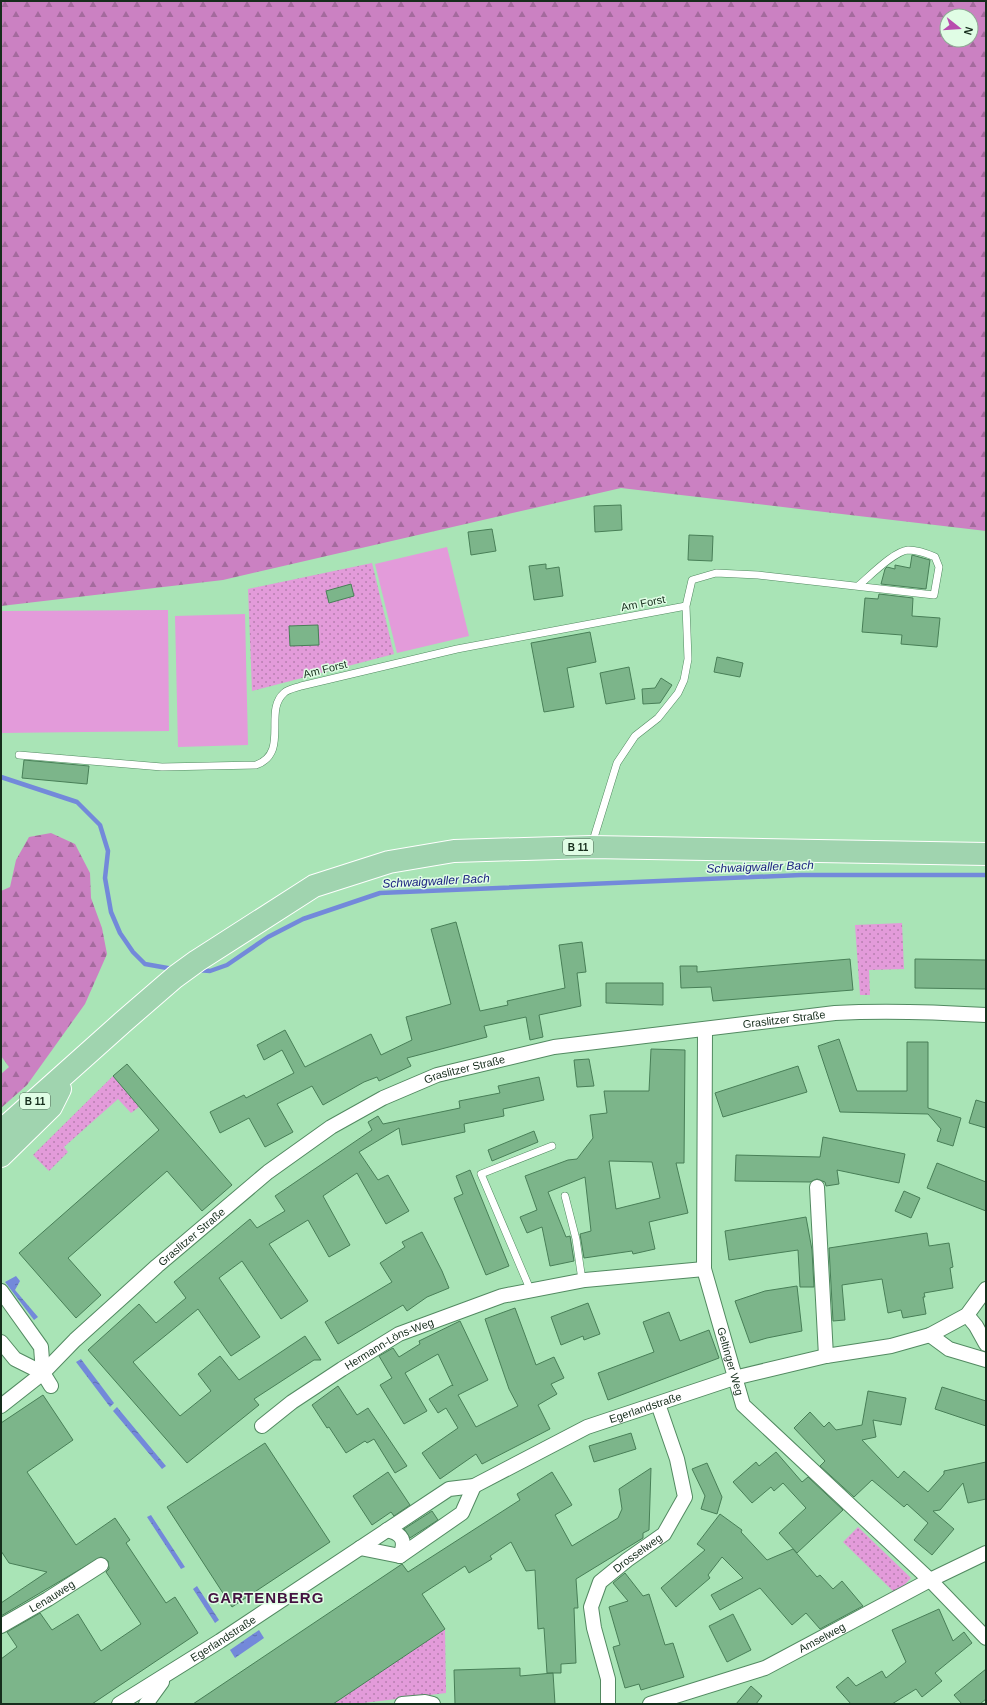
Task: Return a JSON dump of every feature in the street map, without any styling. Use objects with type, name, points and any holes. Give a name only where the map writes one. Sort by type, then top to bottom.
[{"type":"main road","name":"B 11","points":[[1,1131],[175,977],[197,961],[314,886],[389,862],[454,851],[591,847],[986,854]]},
{"type":"main road","points":[[1,1156],[51,1107],[69,1071]]},
{"type":"street","name":"Graslitzer Straße","points":[[1,1406],[43,1373],[75,1340],[156,1266],[268,1172],[330,1127],[383,1098],[438,1075],[554,1047],[705,1030],[835,1013],[865,1011],[986,1015]]},
{"type":"street","name":"Geltinger Weg","points":[[705,1030],[704,1269],[734,1378],[743,1405],[930,1580],[986,1638]]},
{"type":"street","points":[[816,1187],[826,1356]]},
{"type":"street","name":"Hermann-Löns-Weg","points":[[262,1426],[292,1402],[399,1334],[502,1296],[530,1289],[582,1280],[704,1269]]},
{"type":"street","points":[[1,1291],[41,1347],[43,1373],[51,1386]]},
{"type":"street","points":[[984,1295],[967,1315],[976,1326],[986,1344]]},
{"type":"street","name":"Egerlandstraße","points":[[119,1704],[166,1676],[449,1489],[474,1486],[587,1427],[734,1378],[826,1356],[890,1346],[930,1335],[967,1315]]},
{"type":"street","points":[[930,1335],[949,1349],[986,1360]]},
{"type":"street","points":[[1,1342],[15,1359],[43,1373]]},
{"type":"street","name":"Drosselweg","points":[[608,1704],[608,1679],[594,1628],[591,1607],[600,1582],[627,1560],[664,1534],[685,1497],[677,1460],[658,1404]]},
{"type":"street","points":[[360,1548],[400,1556],[462,1513],[474,1486]]},
{"type":"street","points":[[387,1530],[396,1532],[401,1536],[404,1547],[400,1556]]},
{"type":"street","name":"Amselweg","points":[[650,1704],[765,1668],[930,1580],[986,1553]]},
{"type":"street","name":"Lenauweg","points":[[1,1626],[48,1600],[101,1565]]},
{"type":"street","name":"Egerlandstraße","points":[[146,1704],[166,1676]]},
{"type":"street","points":[[402,1704],[425,1702],[433,1704]]},
{"type":"lane","points":[[591,847],[616,763],[635,736],[658,718],[678,693],[684,680],[688,659],[686,606],[692,580],[716,573],[858,586],[934,595],[939,567],[935,557],[920,551],[906,550],[892,558],[858,586]]},
{"type":"lane","name":"Am Forst","points":[[19,755],[162,767],[256,765],[265,762],[272,752],[277,702],[285,692],[301,686],[457,649],[686,606]]},
{"type":"lane","points":[[530,1289],[481,1174],[552,1146]]},
{"type":"lane","points":[[565,1196],[576,1239],[582,1280]]},
{"type":"shaded area","points":[[447,547],[469,636],[397,653],[375,564]]},
{"type":"shaded area","points":[[372,563],[394,654],[252,691],[248,589]]},
{"type":"shaded area","points":[[168,610],[169,731],[1,733],[1,611]]},
{"type":"shaded area","points":[[245,614],[248,745],[178,747],[175,616]]},
{"type":"shaded area","points":[[902,923],[904,969],[869,970],[870,995],[860,995],[855,925]]},
{"type":"shaded area","points":[[113,1076],[139,1107],[131,1113],[118,1099],[64,1147],[68,1152],[49,1171],[33,1155]]},
{"type":"shaded area","points":[[858,1527],[911,1578],[896,1594],[843,1542]]},
{"type":"shaded area","points":[[445,1629],[446,1693],[355,1704],[333,1704]]},
{"type":"green space","points":[[1,1],[986,1],[986,531],[621,488],[223,580],[1,606]]},
{"type":"green space","points":[[51,833],[75,844],[90,873],[91,898],[102,928],[107,954],[85,1004],[27,1085],[1,1108],[1,1074],[9,1067],[1,1056],[1,891],[10,887],[16,860],[29,837]]},
{"type":"water","points":[[16,1276],[20,1281],[15,1290],[38,1317],[34,1320],[5,1282]]},
{"type":"water","points":[[81,1359],[114,1403],[110,1407],[76,1362]]},
{"type":"water","points":[[117,1407],[166,1466],[162,1469],[113,1411]]},
{"type":"water","points":[[151,1515],[185,1567],[181,1569],[147,1517]]},
{"type":"water","points":[[197,1586],[219,1620],[215,1623],[193,1589]]},
{"type":"water","points":[[259,1630],[264,1638],[235,1658],[230,1650]]},
{"type":"building","points":[[621,505],[622,530],[595,532],[594,506]]},
{"type":"building","points":[[492,529],[496,551],[471,555],[468,532]]},
{"type":"building","points":[[689,535],[713,536],[712,561],[688,560]]},
{"type":"building","points":[[912,555],[930,560],[926,589],[881,584],[885,569],[887,567],[895,569],[895,565],[910,568]]},
{"type":"building","points":[[546,564],[546,569],[559,567],[563,596],[534,600],[529,566]]},
{"type":"building","points":[[351,584],[354,596],[329,603],[326,591]]},
{"type":"building","points":[[879,594],[913,598],[912,616],[940,618],[937,647],[901,644],[902,635],[862,632],[865,598],[878,599]]},
{"type":"building","points":[[318,625],[319,645],[290,646],[289,626]]},
{"type":"building","points":[[590,632],[596,662],[567,668],[574,707],[544,712],[531,643]]},
{"type":"building","points":[[717,657],[743,663],[740,677],[714,672]]},
{"type":"building","points":[[629,667],[635,699],[606,704],[600,673]]},
{"type":"building","points":[[661,678],[672,685],[660,703],[643,704],[642,689],[655,688]]},
{"type":"building","points":[[24,760],[89,766],[87,784],[22,778]]},
{"type":"building","points":[[456,922],[480,1011],[508,1005],[507,1001],[565,988],[559,945],[582,942],[586,972],[577,973],[581,1006],[539,1015],[543,1037],[530,1040],[526,1017],[484,1026],[487,1037],[407,1058],[411,1066],[379,1081],[377,1077],[364,1082],[323,1105],[312,1086],[277,1104],[293,1132],[265,1147],[249,1118],[220,1133],[210,1112],[244,1095],[246,1098],[294,1073],[282,1050],[264,1060],[257,1045],[285,1030],[305,1067],[371,1034],[381,1055],[412,1040],[406,1017],[451,1004],[431,929]]},
{"type":"building","points":[[850,959],[853,990],[713,1001],[711,987],[681,988],[680,966],[697,966],[697,972]]},
{"type":"building","points":[[915,959],[986,960],[986,989],[915,988]]},
{"type":"building","points":[[606,983],[663,983],[663,1005],[606,1003]]},
{"type":"building","points":[[839,1039],[857,1091],[907,1091],[907,1042],[928,1042],[928,1108],[961,1118],[953,1146],[937,1141],[941,1129],[928,1114],[840,1112],[818,1046]]},
{"type":"building","points":[[651,1049],[685,1050],[684,1163],[676,1163],[688,1213],[649,1222],[655,1249],[633,1254],[632,1251],[584,1258],[580,1234],[591,1231],[585,1177],[548,1192],[566,1237],[570,1236],[574,1261],[550,1266],[542,1227],[527,1233],[520,1217],[537,1210],[525,1176],[568,1160],[577,1159],[593,1138],[590,1115],[607,1113],[604,1091],[649,1091]],"holes":[[[609,1161],[652,1162],[660,1198],[616,1209]]]},
{"type":"building","points":[[589,1059],[594,1086],[577,1087],[574,1060]]},
{"type":"building","points":[[127,1064],[232,1185],[202,1211],[167,1171],[68,1258],[101,1295],[76,1318],[19,1253],[159,1130],[113,1076]]},
{"type":"building","points":[[798,1066],[807,1092],[723,1117],[715,1093]]},
{"type":"building","points":[[539,1077],[544,1100],[503,1109],[504,1116],[464,1124],[465,1132],[402,1145],[399,1128],[359,1152],[378,1180],[388,1175],[409,1211],[386,1224],[357,1173],[323,1196],[350,1245],[329,1257],[308,1220],[269,1244],[308,1301],[281,1319],[242,1261],[219,1278],[260,1337],[231,1356],[198,1309],[133,1362],[180,1416],[211,1391],[198,1374],[220,1356],[239,1380],[305,1336],[321,1360],[314,1360],[254,1399],[259,1405],[187,1463],[88,1350],[139,1304],[156,1323],[186,1298],[174,1282],[250,1219],[257,1228],[285,1211],[275,1196],[372,1130],[368,1122],[378,1116],[383,1124],[460,1108],[459,1101],[500,1093],[498,1086]]},
{"type":"building","points":[[976,1100],[986,1103],[986,1128],[969,1123]]},
{"type":"building","points":[[534,1131],[538,1142],[492,1161],[488,1150]]},
{"type":"building","points":[[823,1137],[905,1154],[899,1183],[837,1170],[839,1184],[826,1186],[825,1182],[817,1179],[810,1182],[735,1181],[736,1155],[820,1157]]},
{"type":"building","points":[[937,1163],[986,1182],[986,1211],[927,1188]]},
{"type":"building","points":[[470,1170],[509,1266],[486,1275],[454,1198],[463,1194],[456,1176]]},
{"type":"building","points":[[904,1191],[920,1198],[911,1218],[895,1211]]},
{"type":"building","points":[[806,1217],[812,1250],[814,1287],[800,1287],[798,1250],[729,1260],[725,1231]]},
{"type":"building","points":[[422,1232],[449,1288],[427,1297],[407,1311],[403,1305],[338,1344],[325,1322],[392,1282],[380,1263],[405,1247],[402,1242]]},
{"type":"building","points":[[927,1233],[929,1246],[949,1243],[953,1267],[950,1268],[953,1288],[924,1293],[925,1297],[923,1297],[926,1314],[903,1318],[901,1310],[888,1313],[882,1279],[842,1285],[845,1320],[833,1321],[829,1248]]},
{"type":"building","points":[[797,1286],[802,1331],[750,1343],[735,1301],[765,1291]]},
{"type":"building","points":[[588,1303],[600,1334],[584,1340],[583,1336],[561,1345],[551,1317]]},
{"type":"building","points":[[515,1308],[536,1365],[554,1357],[564,1378],[551,1384],[557,1394],[538,1405],[550,1429],[482,1464],[476,1454],[440,1479],[422,1453],[458,1428],[446,1408],[438,1413],[429,1399],[452,1385],[453,1386],[438,1354],[405,1373],[427,1411],[404,1424],[380,1385],[392,1378],[379,1356],[393,1348],[399,1357],[420,1344],[419,1341],[460,1321],[488,1380],[458,1395],[476,1427],[518,1406],[509,1389],[485,1319]]},
{"type":"building","points":[[669,1312],[680,1341],[709,1330],[719,1358],[608,1400],[598,1373],[654,1352],[643,1322]]},
{"type":"building","points":[[338,1386],[357,1415],[368,1408],[407,1466],[395,1473],[374,1439],[367,1443],[365,1441],[346,1453],[312,1405]]},
{"type":"building","points":[[942,1387],[986,1401],[986,1426],[935,1409]]},
{"type":"building","points":[[868,1391],[906,1398],[901,1425],[873,1420],[876,1437],[862,1440],[898,1478],[904,1471],[928,1492],[944,1474],[944,1471],[986,1462],[986,1499],[968,1503],[963,1483],[940,1510],[933,1511],[954,1529],[932,1555],[914,1540],[928,1523],[907,1504],[904,1507],[872,1480],[854,1497],[820,1466],[825,1461],[794,1428],[810,1412],[824,1427],[829,1422],[836,1430],[862,1425]]},
{"type":"building","points":[[43,1395],[73,1440],[27,1472],[76,1545],[115,1518],[130,1540],[126,1543],[166,1603],[175,1597],[198,1633],[92,1704],[1,1704],[1,1659],[17,1647],[7,1632],[40,1613],[52,1630],[78,1614],[101,1651],[141,1624],[106,1572],[109,1569],[108,1561],[101,1557],[1,1616],[1,1603],[47,1572],[9,1563],[1,1551],[1,1423]]},
{"type":"building","points":[[631,1433],[636,1449],[594,1462],[589,1446]]},
{"type":"building","points":[[265,1443],[330,1542],[232,1607],[167,1507]]},
{"type":"building","points":[[776,1452],[802,1482],[808,1477],[843,1510],[797,1553],[779,1533],[806,1508],[783,1483],[774,1491],[771,1487],[752,1503],[733,1482],[756,1462],[759,1466]]},
{"type":"building","points":[[707,1463],[722,1497],[717,1514],[701,1509],[705,1496],[692,1469]]},
{"type":"building","points":[[651,1468],[649,1530],[643,1533],[643,1538],[576,1579],[578,1608],[574,1608],[576,1663],[561,1664],[561,1673],[547,1673],[544,1628],[538,1629],[535,1570],[526,1571],[511,1542],[490,1556],[492,1559],[469,1573],[465,1566],[422,1594],[445,1629],[333,1704],[193,1704],[402,1564],[408,1572],[520,1500],[517,1494],[552,1472],[572,1505],[555,1515],[572,1546],[618,1518],[622,1509],[619,1489]]},
{"type":"building","points":[[388,1472],[410,1505],[394,1516],[391,1512],[372,1525],[353,1496]]},
{"type":"building","points":[[432,1511],[438,1520],[410,1538],[404,1529]]},
{"type":"building","points":[[720,1514],[742,1530],[741,1532],[767,1560],[793,1549],[817,1577],[820,1575],[833,1589],[842,1581],[863,1606],[820,1629],[806,1613],[792,1625],[760,1588],[720,1610],[711,1595],[743,1578],[722,1557],[708,1575],[710,1578],[676,1607],[661,1588],[705,1550],[697,1544]]},
{"type":"building","points":[[625,1573],[643,1596],[649,1594],[665,1645],[673,1643],[684,1677],[641,1690],[639,1684],[625,1688],[613,1647],[620,1645],[609,1607],[628,1601],[613,1583]]},
{"type":"building","points":[[939,1609],[953,1641],[964,1632],[972,1643],[935,1673],[942,1681],[922,1697],[916,1689],[892,1704],[851,1704],[836,1687],[848,1677],[856,1686],[882,1671],[886,1678],[906,1662],[892,1630]]},
{"type":"building","points":[[733,1614],[751,1650],[727,1662],[709,1626]]},
{"type":"building","points":[[520,1668],[520,1676],[553,1673],[555,1704],[455,1704],[454,1670]]},
{"type":"building","points":[[986,1669],[986,1699],[980,1704],[962,1704],[954,1695]]},
{"type":"building","points":[[751,1686],[762,1696],[756,1704],[736,1704]]},
{"type":"waterway","name":"Schwaigwaller Bach","points":[[1,777],[77,802],[100,825],[108,851],[105,878],[111,912],[120,933],[133,952],[145,964],[173,969]]},
{"type":"waterway","name":"Schwaigwaller Bach","points":[[198,970],[210,971],[227,965],[268,937],[303,919],[380,893],[801,875],[986,875]]},
{"type":"district","name":"GARTENBERG","points":[[266,1598]]}]
